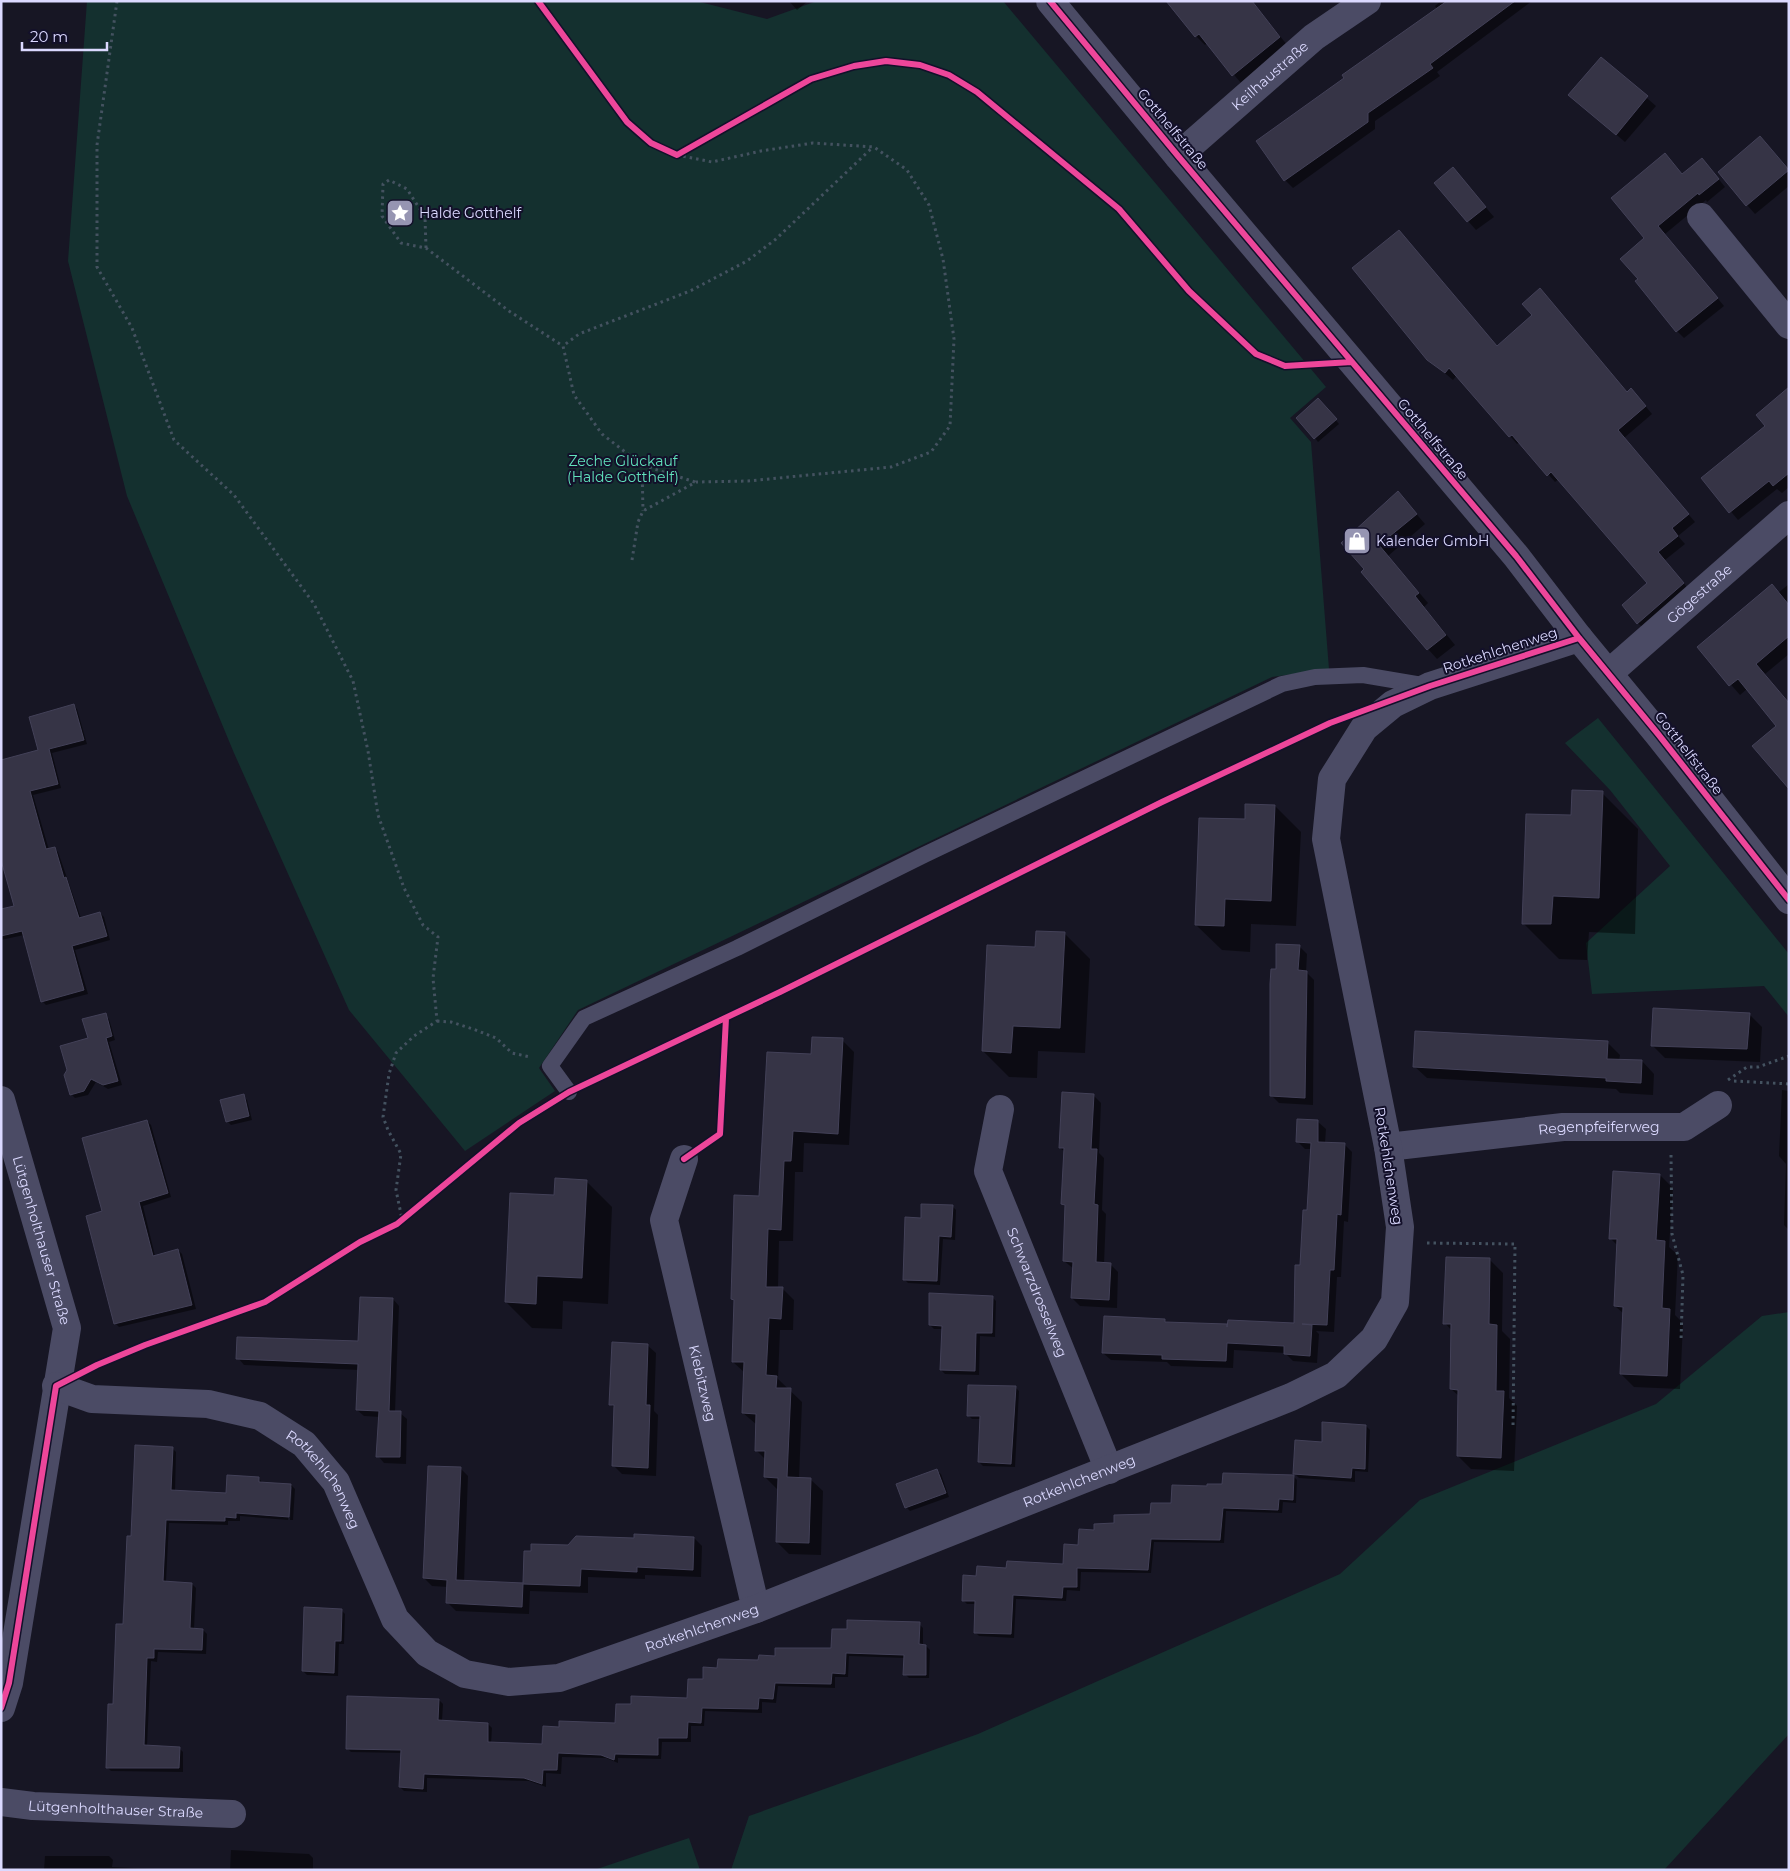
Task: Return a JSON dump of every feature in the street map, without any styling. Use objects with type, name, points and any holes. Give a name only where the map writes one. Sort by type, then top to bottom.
[{"type":"street","name":"Gotthelfstraße","points":[[1050,1],[1178,156],[1516,556],[1579,638],[1609,673],[1789,900]]},
{"type":"street","name":"Keilhaustraße","points":[[1178,156],[1314,37],[1368,1]]},
{"type":"street","points":[[1701,217],[1789,325]]},
{"type":"street","name":"Gögestraße","points":[[1609,673],[1789,515]]},
{"type":"street","name":"Rotkehlchenweg","points":[[56,1386],[92,1399],[208,1404],[260,1416],[304,1444],[336,1482],[395,1619],[427,1653],[466,1674],[509,1682],[559,1678],[756,1609],[1291,1397],[1336,1375],[1374,1339],[1395,1302],[1400,1227],[1388,1147],[1326,839],[1332,779],[1364,728],[1393,704],[1430,686],[1579,638]]},
{"type":"street","name":"Regenpfeiferweg","points":[[1388,1147],[1563,1126],[1684,1127],[1722,1093]]},
{"type":"street","name":"Lütgenholthauser Straße","points":[[1,1100],[67,1328],[56,1386],[9,1683],[1,1708]]},
{"type":"street","name":"Schwarzdrosselweg","points":[[1000,1110],[988,1171],[1108,1470]]},
{"type":"street","name":"Kiebitzweg","points":[[684,1159],[664,1220],[756,1609]]},
{"type":"street","name":"Lütgenholthauser Straße","points":[[1,1802],[34,1806],[232,1814]]},
{"type":"lane","points":[[569,1092],[550,1066],[584,1018],[737,948],[924,855],[1049,797],[1282,684],[1315,677],[1364,675],[1430,686]]},
{"type":"path","points":[[117,1],[97,145],[97,267],[132,328],[174,440],[234,495],[314,604],[353,681],[368,751],[378,815],[404,888],[422,925],[438,937],[434,978],[437,1021]]},
{"type":"path","points":[[426,248],[425,217],[407,189],[389,180],[383,184],[382,216],[401,243],[426,248],[509,311],[563,346],[574,395],[602,434],[642,465],[696,482],[748,481],[891,467],[931,452],[950,426],[954,339],[943,260],[929,204],[908,170],[874,147],[813,143],[761,151],[712,162],[677,155]]},
{"type":"path","points":[[563,346],[578,334],[690,291],[747,261],[776,239],[874,147]]},
{"type":"path","points":[[632,560],[638,522],[643,511],[642,465]]},
{"type":"path","points":[[643,511],[696,482]]},
{"type":"path","points":[[402,1219],[396,1190],[401,1154],[383,1117],[389,1074],[396,1053],[414,1036],[437,1021],[451,1022],[496,1038],[512,1053],[532,1057],[550,1066]]},
{"type":"path","points":[[1722,1093],[1747,1067],[1758,1067],[1789,1056]]},
{"type":"path","points":[[1722,1093],[1789,1084]]},
{"type":"path","points":[[1671,1162],[1672,1234],[1683,1275],[1682,1341]]},
{"type":"path","points":[[1399,1243],[1515,1244],[1513,1427]]},
{"type":"green space","name":"Zeche Glückauf (Halde Gotthelf)","points":[[87,1],[696,1],[767,19],[817,1],[1003,1],[1326,387],[1290,418],[1311,442],[1329,669],[1272,677],[578,1010],[539,1068],[555,1091],[465,1151],[349,1010],[234,753],[127,496],[68,261]]},
{"type":"green space","points":[[1598,718],[1789,954],[1789,1017],[1764,986],[1592,994],[1586,943],[1670,866],[1610,790],[1565,743]]},
{"type":"green space","points":[[1789,1312],[1789,1734],[1664,1870],[731,1870],[749,1816],[978,1734],[1340,1574],[1420,1500],[1656,1404],[1762,1316]]},
{"type":"green space","points":[[689,1838],[700,1870],[594,1870]]},
{"type":"building","points":[[1166,1],[1252,1],[1280,37],[1232,76],[1199,34],[1195,37]]},
{"type":"building","points":[[1447,1],[1515,1],[1430,64],[1433,68],[1368,113],[1368,122],[1284,181],[1256,141],[1344,78],[1342,75]]},
{"type":"building","points":[[1601,57],[1648,96],[1616,135],[1568,95]]},
{"type":"building","points":[[1760,136],[1789,170],[1746,206],[1718,172]]},
{"type":"building","points":[[1665,153],[1682,174],[1702,158],[1719,179],[1699,195],[1698,193],[1658,226],[1718,298],[1676,332],[1635,281],[1638,279],[1620,259],[1644,238],[1611,198]]},
{"type":"building","points":[[1453,167],[1486,207],[1467,222],[1434,183]]},
{"type":"building","points":[[1399,230],[1497,346],[1532,315],[1522,304],[1540,288],[1627,392],[1631,388],[1646,406],[1618,430],[1689,514],[1672,528],[1678,536],[1658,552],[1684,583],[1637,624],[1622,605],[1647,583],[1551,472],[1547,476],[1512,435],[1509,437],[1449,368],[1445,373],[1427,360],[1352,268]]},
{"type":"building","points":[[1789,387],[1789,473],[1773,486],[1769,481],[1729,513],[1701,478],[1765,426],[1756,415]]},
{"type":"building","points":[[1318,398],[1337,419],[1314,439],[1296,418]]},
{"type":"building","points":[[1398,491],[1417,514],[1379,545],[1419,593],[1415,596],[1446,635],[1427,650],[1361,572],[1364,569],[1341,543]]},
{"type":"building","points":[[1772,584],[1789,605],[1789,636],[1756,664],[1789,703],[1789,789],[1752,746],[1776,726],[1738,679],[1729,686],[1697,647]]},
{"type":"building","points":[[74,704],[84,740],[49,749],[58,784],[30,791],[46,849],[55,847],[79,918],[100,912],[107,936],[72,946],[84,990],[41,1002],[22,931],[1,936],[1,909],[14,906],[1,860],[1,760],[38,750],[29,717]]},
{"type":"building","points":[[1572,790],[1603,791],[1599,898],[1553,896],[1551,924],[1522,924],[1526,814],[1571,815]]},
{"type":"building","points":[[1245,804],[1275,805],[1271,901],[1225,899],[1224,926],[1195,925],[1199,818],[1245,819]]},
{"type":"building","points":[[1036,931],[1065,932],[1060,1028],[1013,1026],[1011,1053],[982,1051],[987,945],[1035,947]]},
{"type":"building","points":[[1276,944],[1300,945],[1298,970],[1307,971],[1305,1098],[1270,1096],[1270,984],[1271,969],[1276,969]]},
{"type":"building","points":[[1653,1008],[1750,1013],[1747,1049],[1651,1046]]},
{"type":"building","points":[[106,1013],[112,1036],[106,1038],[118,1081],[103,1085],[91,1079],[84,1091],[70,1095],[64,1075],[67,1070],[60,1046],[88,1038],[82,1019]]},
{"type":"building","points":[[1415,1031],[1608,1041],[1607,1059],[1642,1060],[1641,1083],[1606,1081],[1606,1078],[1413,1067]]},
{"type":"building","points":[[812,1037],[843,1038],[838,1134],[793,1131],[791,1161],[784,1161],[781,1230],[768,1229],[766,1287],[783,1287],[781,1319],[769,1318],[766,1375],[777,1376],[776,1388],[791,1388],[787,1477],[811,1478],[809,1543],[776,1542],[778,1478],[764,1477],[765,1451],[755,1451],[756,1414],[742,1413],[744,1362],[732,1362],[734,1300],[731,1299],[734,1195],[759,1196],[767,1052],[811,1054]]},
{"type":"building","points":[[1062,1092],[1094,1094],[1091,1149],[1097,1149],[1094,1204],[1098,1205],[1096,1262],[1111,1263],[1109,1300],[1071,1298],[1073,1262],[1063,1261],[1065,1205],[1061,1204],[1064,1148],[1059,1148]]},
{"type":"building","points":[[244,1094],[249,1116],[226,1122],[220,1100]]},
{"type":"building","points":[[1297,1119],[1318,1120],[1318,1142],[1345,1143],[1341,1215],[1337,1214],[1334,1270],[1330,1270],[1327,1325],[1302,1324],[1312,1325],[1310,1356],[1284,1354],[1284,1346],[1227,1343],[1226,1361],[1162,1359],[1162,1355],[1102,1353],[1104,1316],[1165,1319],[1165,1322],[1227,1324],[1227,1327],[1228,1320],[1294,1323],[1295,1265],[1300,1265],[1303,1210],[1307,1210],[1311,1143],[1296,1142]]},
{"type":"building","points":[[147,1120],[168,1193],[139,1202],[153,1256],[178,1249],[192,1305],[114,1324],[86,1216],[102,1211],[82,1138]]},
{"type":"building","points":[[1613,1171],[1660,1174],[1656,1240],[1665,1241],[1662,1308],[1670,1309],[1667,1376],[1620,1374],[1623,1307],[1614,1306],[1617,1239],[1609,1239]]},
{"type":"building","points":[[555,1178],[587,1180],[582,1278],[537,1276],[536,1304],[505,1302],[510,1193],[554,1195]]},
{"type":"building","points":[[921,1204],[953,1205],[951,1237],[939,1236],[937,1281],[903,1280],[905,1217],[921,1218]]},
{"type":"building","points":[[1446,1257],[1490,1258],[1489,1324],[1497,1325],[1496,1391],[1504,1391],[1501,1458],[1457,1456],[1458,1390],[1450,1389],[1451,1324],[1443,1324]]},
{"type":"building","points":[[929,1293],[993,1296],[992,1333],[976,1333],[975,1371],[940,1370],[942,1326],[929,1325]]},
{"type":"building","points":[[360,1297],[393,1298],[389,1411],[401,1411],[400,1457],[376,1457],[379,1411],[356,1410],[358,1364],[236,1359],[237,1337],[358,1341]]},
{"type":"building","points":[[612,1342],[648,1344],[646,1405],[650,1405],[648,1468],[612,1466],[614,1405],[609,1405]]},
{"type":"building","points":[[968,1385],[1016,1386],[1011,1464],[978,1462],[980,1416],[967,1416]]},
{"type":"building","points":[[1322,1422],[1366,1425],[1365,1469],[1352,1468],[1351,1478],[1293,1474],[1295,1440],[1322,1442]]},
{"type":"building","points":[[135,1445],[173,1447],[171,1490],[226,1493],[227,1475],[259,1477],[259,1482],[291,1484],[289,1517],[236,1513],[236,1518],[225,1517],[225,1521],[166,1520],[163,1581],[192,1583],[190,1628],[203,1629],[202,1650],[154,1649],[154,1658],[147,1658],[144,1745],[180,1747],[179,1768],[106,1768],[108,1704],[113,1704],[116,1624],[123,1624],[127,1536],[131,1536]]},
{"type":"building","points":[[428,1466],[461,1467],[456,1580],[523,1583],[524,1551],[531,1551],[531,1544],[568,1545],[576,1536],[634,1538],[634,1534],[694,1537],[693,1570],[637,1567],[637,1572],[581,1569],[580,1586],[523,1584],[522,1607],[446,1603],[447,1580],[423,1578]]},
{"type":"building","points":[[937,1469],[946,1493],[905,1508],[896,1484]]},
{"type":"building","points":[[1223,1473],[1294,1475],[1293,1500],[1279,1499],[1278,1510],[1223,1508],[1220,1540],[1151,1539],[1148,1570],[1077,1568],[1077,1587],[1063,1587],[1062,1598],[1013,1595],[1011,1634],[974,1633],[975,1601],[962,1601],[963,1575],[976,1576],[977,1566],[1006,1568],[1007,1561],[1063,1564],[1064,1544],[1078,1545],[1079,1529],[1094,1530],[1094,1524],[1114,1523],[1114,1515],[1150,1514],[1151,1503],[1171,1503],[1172,1485],[1207,1486],[1207,1484],[1222,1484]]},
{"type":"building","points":[[304,1607],[342,1609],[341,1641],[335,1641],[334,1673],[302,1671]]},
{"type":"building","points":[[847,1620],[920,1622],[919,1644],[926,1645],[926,1675],[903,1675],[904,1655],[846,1653],[845,1674],[832,1673],[831,1684],[775,1683],[773,1699],[759,1698],[758,1709],[702,1708],[701,1723],[688,1722],[687,1738],[658,1738],[658,1755],[615,1754],[614,1760],[601,1755],[558,1753],[557,1770],[543,1770],[542,1784],[524,1778],[424,1774],[423,1789],[399,1787],[401,1750],[346,1749],[347,1696],[439,1699],[438,1720],[488,1723],[488,1742],[542,1744],[543,1726],[559,1727],[559,1721],[615,1723],[616,1704],[631,1704],[631,1696],[687,1698],[688,1679],[703,1679],[703,1667],[717,1668],[718,1659],[758,1660],[759,1655],[775,1656],[775,1648],[831,1648],[832,1629],[847,1629]]},
{"type":"cycle path","points":[[538,1],[627,122],[651,143],[677,155],[811,79],[854,66],[886,61],[920,65],[949,75],[977,92],[1119,209],[1189,291],[1256,354],[1285,366],[1352,362]]},
{"type":"cycle path","points":[[1050,1],[1178,156],[1516,556],[1579,638],[1658,734],[1789,900]]},
{"type":"cycle path","points":[[1,1708],[9,1683],[56,1386],[97,1365],[145,1345],[265,1302],[360,1242],[397,1224],[519,1123],[569,1092],[780,992],[1162,802],[1330,723],[1430,686],[1579,638]]},
{"type":"cycle path","points":[[684,1159],[720,1134],[726,1018]]},
{"type":"place","name":"Halde Gotthelf","points":[[400,213]]},
{"type":"place","name":"Kalender GmbH","points":[[1357,541]]}]
